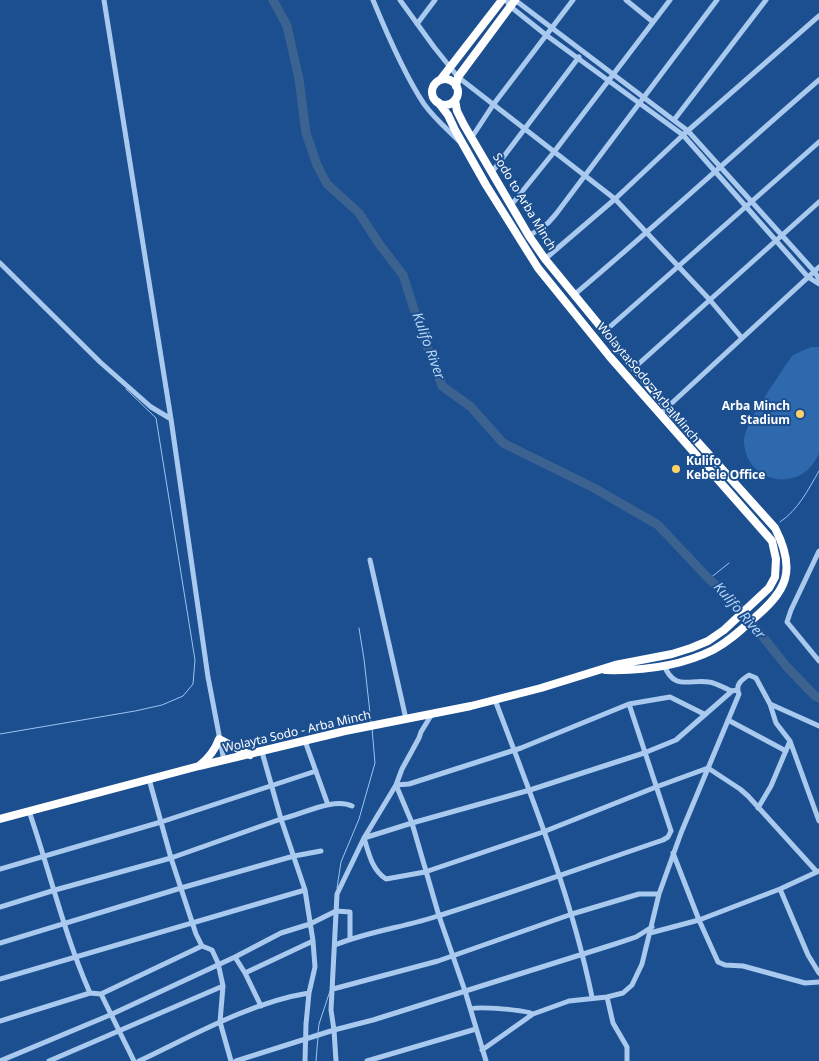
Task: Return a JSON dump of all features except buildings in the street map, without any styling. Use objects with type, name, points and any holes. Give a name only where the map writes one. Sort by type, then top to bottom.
[{"type":"highway","points":[[441,79],[450,80],[456,86],[458,92],[455,100],[447,104],[438,102],[433,98],[432,90],[435,83],[441,79],[511,1]]},
{"type":"highway","points":[[456,86],[458,77],[511,1]]},
{"type":"highway","name":"Sodo to Arba Minch","points":[[455,100],[457,111],[527,233],[545,259],[668,409],[775,528],[785,547],[786,572],[784,584],[779,593],[763,611],[731,638]]},
{"type":"highway","name":"Wolayta Sodo - Arba Minch","points":[[0,819],[198,766],[345,731],[495,700],[615,665],[682,651],[708,641],[724,630],[769,588],[775,577],[776,559],[772,541],[710,473],[610,357],[538,268],[463,145],[448,115],[438,102]]},
{"type":"highway","points":[[517,235],[527,233]]},
{"type":"highway","points":[[710,473],[718,466]]},
{"type":"highway","name":"Wolayta Sodo - Arba Minch","points":[[601,670],[629,670],[664,665],[714,650],[731,638]]},
{"type":"highway","points":[[198,766],[212,755],[219,739],[250,755]]},
{"type":"street","points":[[104,0],[170,418],[208,677],[224,761]]},
{"type":"street","points":[[373,0],[424,104],[463,145]]},
{"type":"street","points":[[400,0],[450,69],[458,77],[615,198],[710,300],[742,338]]},
{"type":"street","points":[[417,24],[435,0]]},
{"type":"street","points":[[472,137],[493,105],[573,0]]},
{"type":"street","points":[[626,0],[653,22]]},
{"type":"street","points":[[512,204],[670,0]]},
{"type":"street","points":[[527,233],[548,223],[717,0]]},
{"type":"street","points":[[674,120],[766,0]]},
{"type":"street","points":[[511,1],[552,29],[688,132],[781,235],[817,269],[819,279]]},
{"type":"street","points":[[511,1],[546,35],[683,135],[808,277],[819,284]]},
{"type":"street","points":[[545,259],[819,16]]},
{"type":"street","points":[[492,172],[583,53]]},
{"type":"street","points":[[574,295],[648,233],[720,166],[819,80]]},
{"type":"street","points":[[604,333],[819,142]]},
{"type":"street","points":[[634,368],[819,202]]},
{"type":"street","points":[[0,262],[100,362],[151,407],[170,418]]},
{"type":"street","points":[[660,414],[668,409],[817,269]]},
{"type":"street","points":[[819,550],[787,622],[819,661]]},
{"type":"street","points":[[370,560],[406,719]]},
{"type":"street","points":[[482,1050],[533,1014],[569,1001],[592,997],[607,997],[623,992],[636,979],[642,964],[659,894],[680,833],[739,694],[710,682],[682,682],[674,680],[669,676],[664,665]]},
{"type":"street","points":[[364,838],[530,790],[644,753],[676,740],[704,714],[735,691],[739,683],[749,675],[756,678],[770,704],[776,723],[790,741],[819,821]]},
{"type":"street","points":[[396,785],[409,784],[514,749],[629,704],[670,697],[704,714]]},
{"type":"street","points":[[495,700],[530,790],[572,914],[592,997]]},
{"type":"street","points":[[334,945],[350,939],[439,916],[668,837],[671,831],[629,704]]},
{"type":"street","points":[[770,704],[819,726]]},
{"type":"street","points":[[336,1061],[331,1010],[337,894],[364,838],[396,785],[402,769],[432,714]]},
{"type":"street","points":[[728,720],[786,751]]},
{"type":"street","points":[[305,741],[328,805]]},
{"type":"street","points":[[758,808],[771,786],[790,741]]},
{"type":"street","points":[[262,752],[281,818],[306,890],[313,941],[314,967],[306,1024],[309,1039],[305,1061]]},
{"type":"street","points":[[364,838],[370,858],[378,874],[386,879],[425,872],[543,832],[708,768]]},
{"type":"street","points":[[236,1061],[583,954],[636,937],[651,930],[699,920],[780,889],[818,872],[740,789],[708,768]]},
{"type":"street","points":[[0,869],[161,822],[316,771]]},
{"type":"street","points":[[149,779],[171,858],[192,923],[202,946],[212,950],[218,964],[223,986],[220,1022],[231,1061]]},
{"type":"street","points":[[396,785],[412,823],[425,872],[471,1009],[486,1060],[479,1061]]},
{"type":"street","points":[[0,907],[171,858],[281,818],[295,816],[328,805],[346,804],[352,806]]},
{"type":"street","points":[[30,811],[64,924],[90,993]]},
{"type":"street","points":[[671,831],[680,833]]},
{"type":"street","points":[[0,943],[181,888],[294,856],[322,851]]},
{"type":"street","points":[[673,853],[699,920],[718,962],[725,965],[743,966],[805,983],[819,982]]},
{"type":"street","points":[[780,889],[808,954],[819,973]]},
{"type":"street","points":[[0,979],[306,890]]},
{"type":"street","points":[[333,989],[365,982],[454,956],[572,914],[639,894],[659,894]]},
{"type":"street","points":[[0,1061],[110,1015],[235,957],[281,933],[310,924],[336,911],[350,912],[350,939]]},
{"type":"street","points":[[245,973],[313,941]]},
{"type":"street","points":[[0,1021],[90,993],[101,994],[202,946]]},
{"type":"street","points":[[235,957],[261,1006]]},
{"type":"street","points":[[49,1061],[223,986]]},
{"type":"street","points":[[140,1061],[220,1022],[261,1006],[309,993]]},
{"type":"street","points":[[101,994],[133,1059],[126,1061]]},
{"type":"street","points":[[607,997],[613,1023],[627,1047],[627,1061]]},
{"type":"street","points":[[471,1009],[528,1011],[533,1014]]},
{"type":"street","points":[[367,1061],[476,1029]]},
{"type":"shaded area","points":[[811,347],[819,347],[819,454],[810,468],[802,474],[792,478],[772,478],[755,469],[749,461],[745,452],[745,433],[762,402],[793,355]]},
{"type":"waterway","name":"Kulifo River","points":[[273,0],[287,26],[299,79],[306,133],[317,165],[327,184],[359,213],[403,275],[442,386],[471,407],[503,443],[594,488],[658,525],[709,579],[739,607],[787,667],[819,698]]},
{"type":"waterway","points":[[0,734],[162,705],[183,696],[193,684],[195,660],[156,418],[126,389]]},
{"type":"waterway","points":[[780,522],[797,506],[819,471]]},
{"type":"waterway","points":[[709,579],[729,563]]},
{"type":"waterway","points":[[359,628],[371,722]]},
{"type":"waterway","points":[[337,888],[341,862],[359,819],[375,763],[372,728]]},
{"type":"waterway","points":[[318,1033],[319,1024],[330,991]]},
{"type":"waterway","points":[[316,1061],[318,1037]]},
{"type":"place","name":"Arba Minch Stadium","points":[[800,414]]},
{"type":"place","name":"Kulifo Kebele Office","points":[[676,469]]}]
